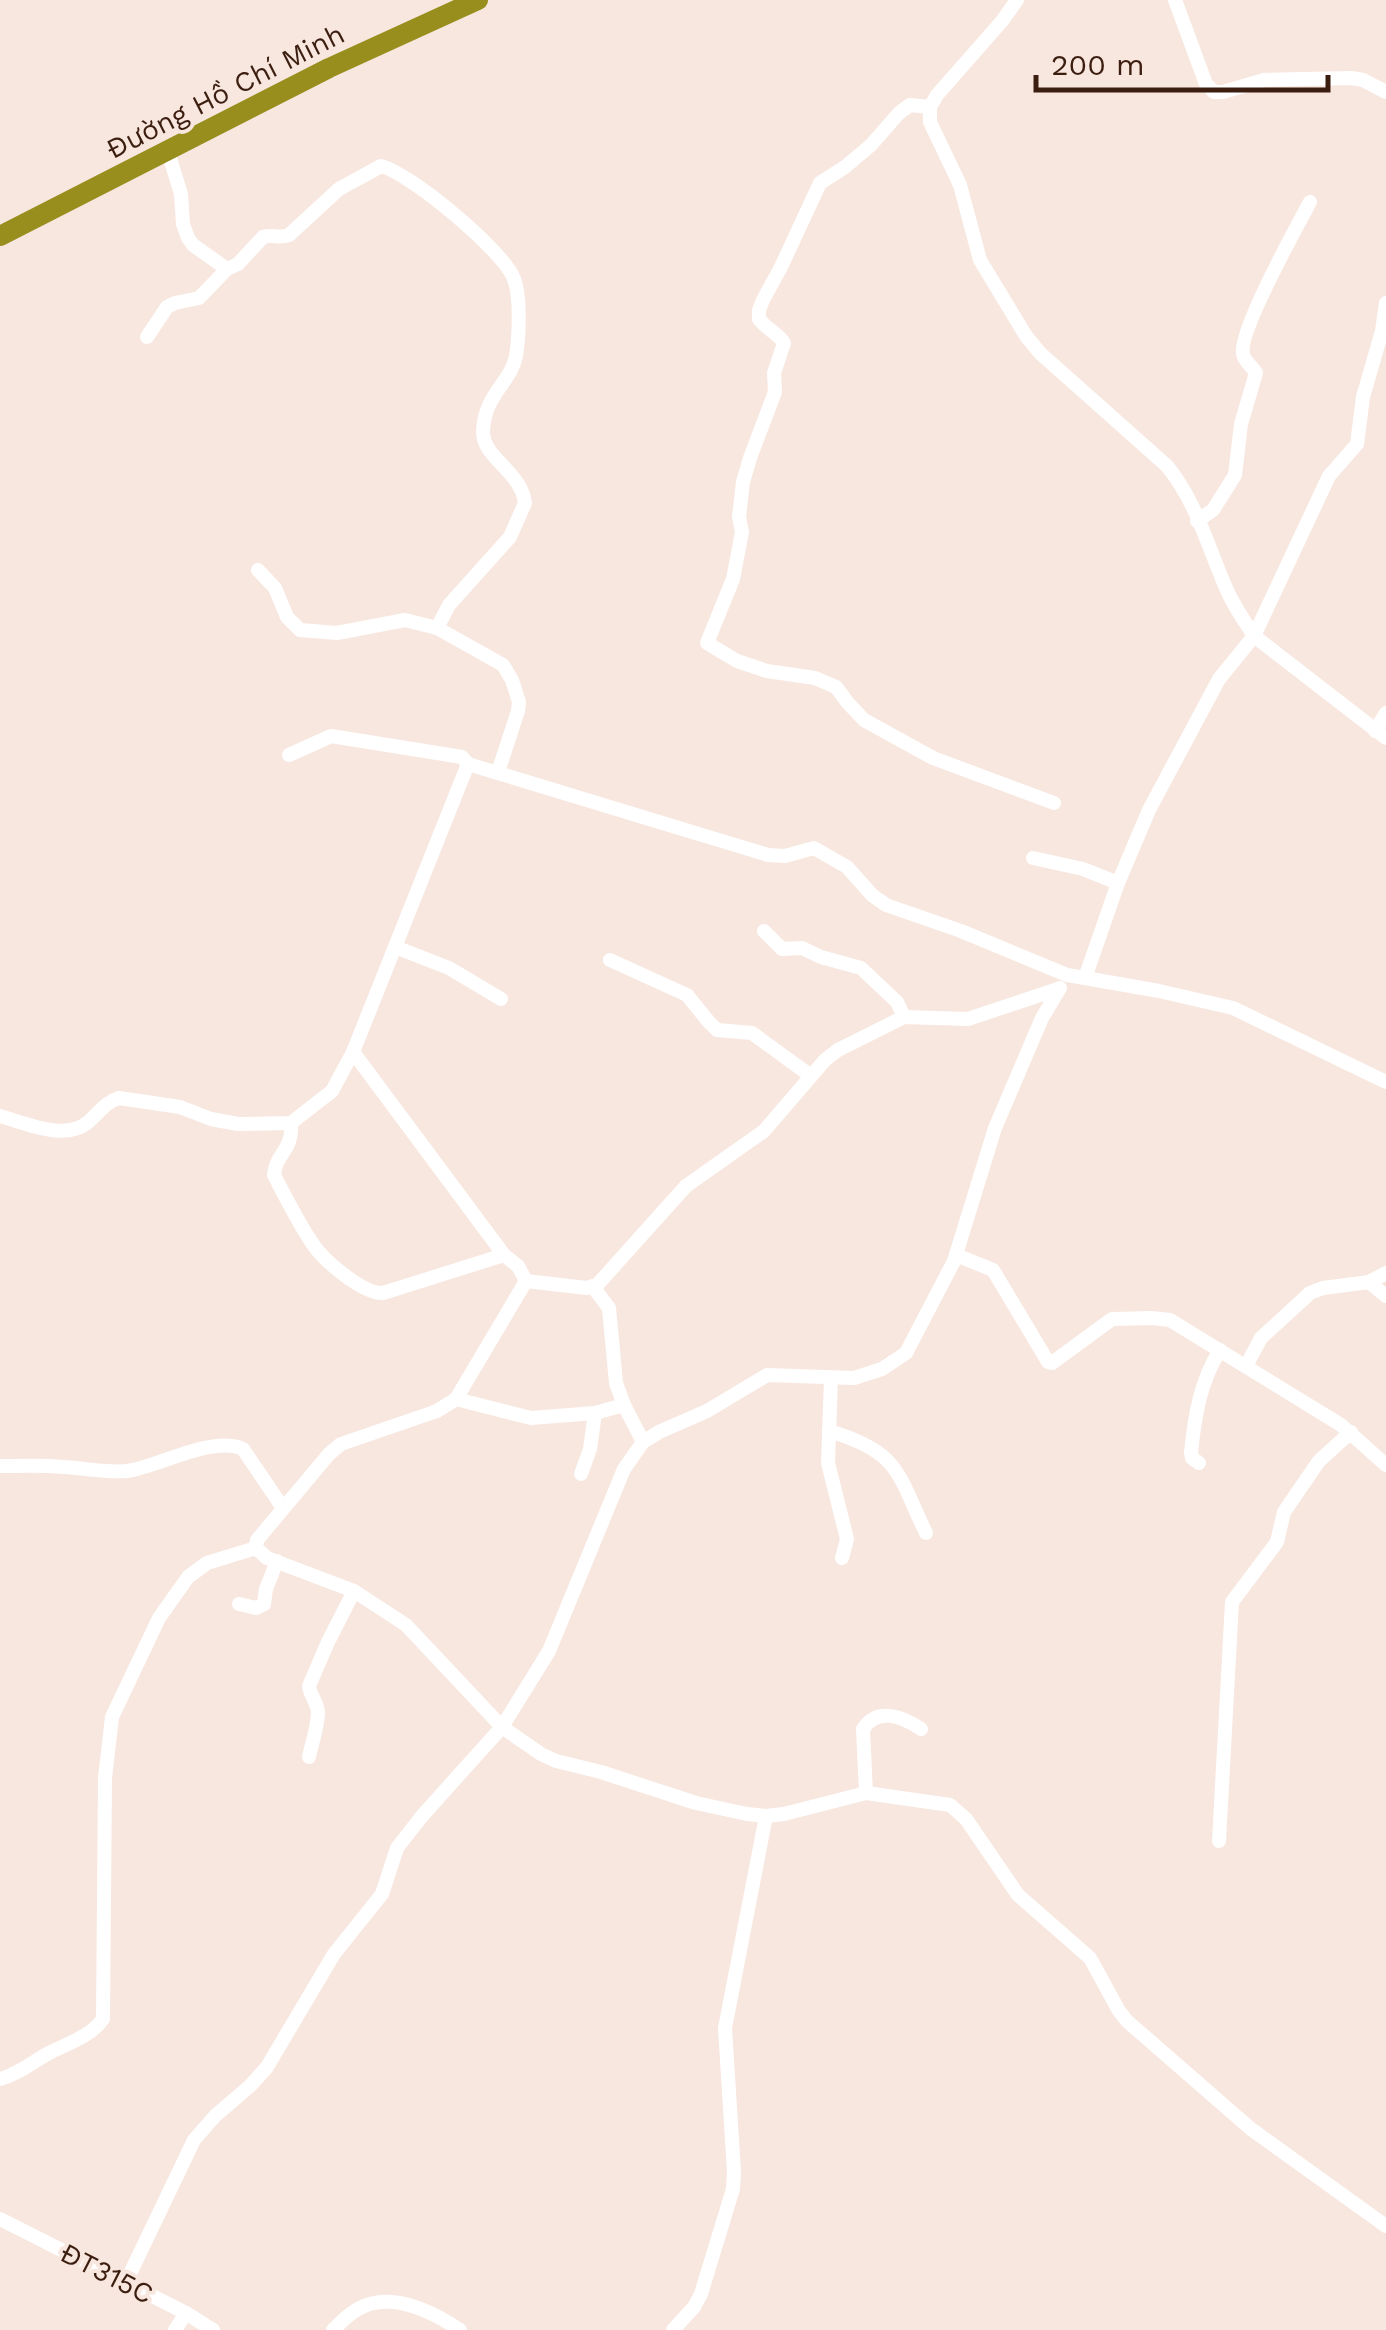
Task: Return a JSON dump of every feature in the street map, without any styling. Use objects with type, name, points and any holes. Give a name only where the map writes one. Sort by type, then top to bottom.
[{"type":"highway","name":"Đường Hồ Chí Minh","points":[[0,236],[337,64],[478,0]]},
{"type":"street","points":[[1017,0],[930,107],[930,122],[960,185],[980,260],[1013,318],[1040,353],[1168,466],[1186,492],[1228,593],[1254,636],[1380,735],[1386,713]]},
{"type":"street","points":[[1175,0],[1206,84],[1214,92],[1264,80],[1351,78],[1386,92]]},
{"type":"street","points":[[930,107],[910,105],[871,145],[820,183],[782,267],[762,300],[759,319],[784,343],[774,373],[775,392],[743,482],[739,518],[742,532],[733,579],[707,643],[737,661],[768,672],[815,678],[836,687],[864,720],[933,758],[1054,803]]},
{"type":"street","points":[[168,152],[181,194],[188,238],[227,269]]},
{"type":"street","points":[[147,337],[167,307],[199,298],[263,237],[284,237],[339,190],[382,166],[404,177],[479,236],[509,268],[518,297],[516,354],[488,404],[483,434],[488,449],[518,481],[525,503],[510,538],[449,605],[437,628]]},
{"type":"street","points":[[1197,520],[1213,510],[1235,476],[1240,428],[1256,373],[1245,359],[1243,349],[1263,293],[1310,202]]},
{"type":"street","points":[[1085,978],[1148,810],[1218,679],[1254,636],[1329,476],[1357,444],[1386,303]]},
{"type":"street","points":[[258,570],[275,588],[287,618],[300,630],[337,632],[405,620],[437,628],[502,665],[519,702],[498,772]]},
{"type":"street","points":[[289,755],[331,736],[462,757],[468,764],[768,855],[784,856],[814,848],[847,867],[886,905],[961,931],[1064,982]]},
{"type":"street","points":[[0,1116],[54,1130],[73,1130],[87,1123],[112,1099],[119,1098],[180,1107],[238,1124],[291,1123],[327,1097],[354,1052],[468,764]]},
{"type":"street","points":[[1033,858],[1083,869],[1118,883]]},
{"type":"street","points":[[764,931],[782,948],[798,947],[862,968],[897,1002],[904,1016]]},
{"type":"street","points":[[395,947],[448,968],[501,999]]},
{"type":"street","points":[[610,960],[687,995],[712,1027],[752,1033],[811,1076]]},
{"type":"street","points":[[526,1281],[581,1288],[604,1280],[686,1186],[764,1131],[831,1054],[904,1016],[962,1020],[1064,982],[1085,978],[1233,1008],[1386,1082]]},
{"type":"street","points":[[126,2282],[194,2140],[267,2067],[334,1954],[382,1894],[397,1848],[502,1727],[549,1651],[624,1469],[644,1442],[768,1375],[854,1378],[872,1374],[906,1353],[956,1255],[995,1128],[1042,1018],[1064,982]]},
{"type":"street","points":[[354,1052],[526,1281]]},
{"type":"street","points":[[291,1123],[292,1140],[274,1176],[318,1251],[364,1289],[382,1293],[504,1254]]},
{"type":"street","points":[[956,1255],[993,1270],[1048,1362],[1117,1318],[1170,1320],[1351,1432],[1386,1465]]},
{"type":"street","points":[[1246,1366],[1262,1338],[1310,1293],[1369,1282],[1386,1273]]},
{"type":"street","points":[[256,1548],[257,1540],[318,1464],[342,1444],[437,1411],[456,1399],[526,1281]]},
{"type":"street","points":[[1369,1282],[1386,1296]]},
{"type":"street","points":[[593,1287],[610,1312],[613,1370],[624,1405],[644,1442]]},
{"type":"street","points":[[1199,1463],[1190,1452],[1197,1404],[1204,1379],[1220,1350]]},
{"type":"street","points":[[831,1379],[829,1472],[847,1539],[842,1558]]},
{"type":"street","points":[[456,1399],[532,1418],[595,1413],[624,1405]]},
{"type":"street","points":[[581,1474],[590,1449],[595,1413]]},
{"type":"street","points":[[829,1431],[861,1442],[887,1458],[926,1533]]},
{"type":"street","points":[[1219,1841],[1232,1602],[1278,1542],[1284,1512],[1322,1458],[1351,1432]]},
{"type":"street","points":[[0,1466],[121,1471],[190,1451],[236,1446],[283,1508]]},
{"type":"street","points":[[256,1548],[267,1558],[354,1592],[406,1625],[502,1727],[556,1761],[696,1803],[766,1816],[866,1792],[942,1802],[957,1809],[1018,1895],[1090,1958],[1127,2021],[1251,2129],[1386,2226]]},
{"type":"street","points":[[0,2079],[13,2076],[96,2029],[102,2019],[105,1778],[112,1717],[159,1618],[188,1577],[207,1563],[256,1548]]},
{"type":"street","points":[[239,1604],[256,1608],[264,1604],[266,1588],[278,1562]]},
{"type":"street","points":[[309,1757],[318,1712],[309,1686],[354,1592]]},
{"type":"street","points":[[866,1792],[865,1724],[880,1716],[897,1716],[921,1728]]},
{"type":"street","points":[[673,2330],[702,2294],[733,2189],[725,2028],[766,1816]]},
{"type":"street","name":"ĐT315C","points":[[0,2219],[213,2330]]},
{"type":"street","points":[[333,2330],[360,2307],[380,2302],[424,2310],[460,2330]]},
{"type":"street","points":[[176,2330],[186,2313]]}]
